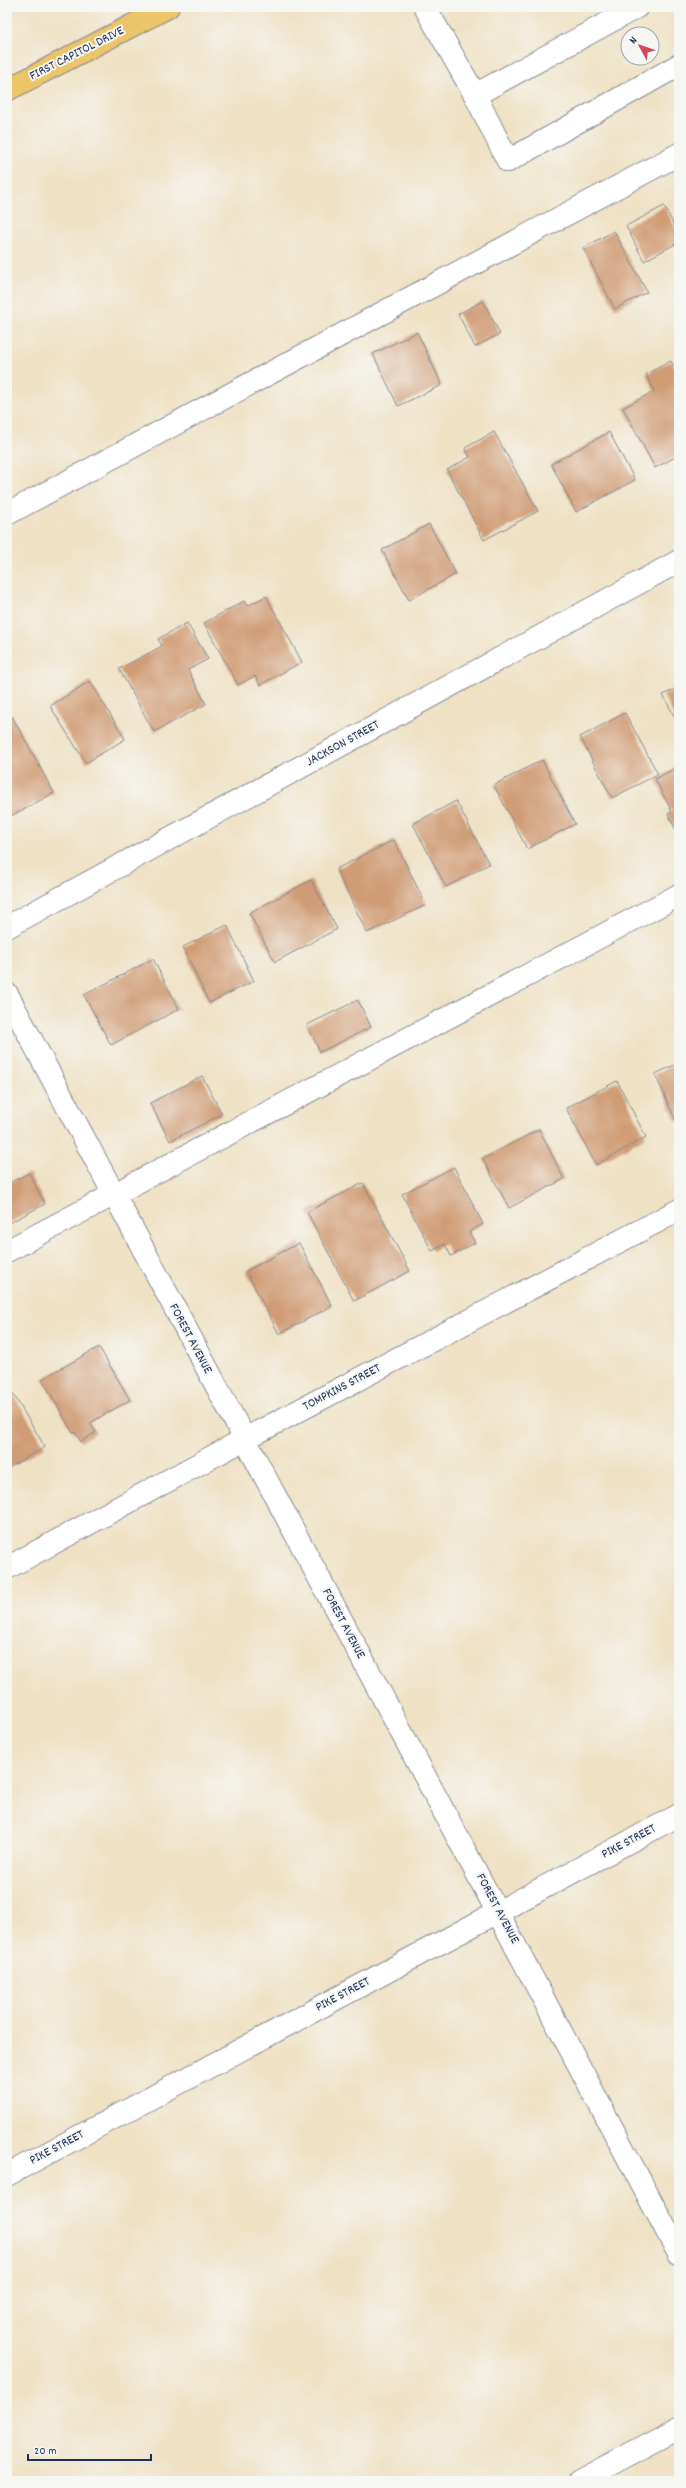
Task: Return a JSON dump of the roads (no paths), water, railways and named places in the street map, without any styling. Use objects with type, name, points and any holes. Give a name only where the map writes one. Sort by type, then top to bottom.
[{"type":"main road","name":"FIRST CAPITOL DRIVE","points":[[7,90],[168,7]]},
{"type":"street","points":[[425,7],[475,95],[508,162],[679,65]]},
{"type":"street","points":[[475,95],[637,7]]},
{"type":"street","points":[[7,514],[679,154]]},
{"type":"street","name":"JACKSON STREET","points":[[7,927],[679,561]]},
{"type":"street","points":[[7,1252],[679,895]]},
{"type":"street","name":"FOREST AVENUE","points":[[7,994],[244,1440],[499,1912],[679,2254]]},
{"type":"street","name":"TOMPKINS STREET","points":[[7,1568],[244,1440],[679,1210]]},
{"type":"street","name":"PIKE STREET","points":[[7,2175],[679,1815]]},
{"type":"street","points":[[579,2481],[679,2428]]}]
